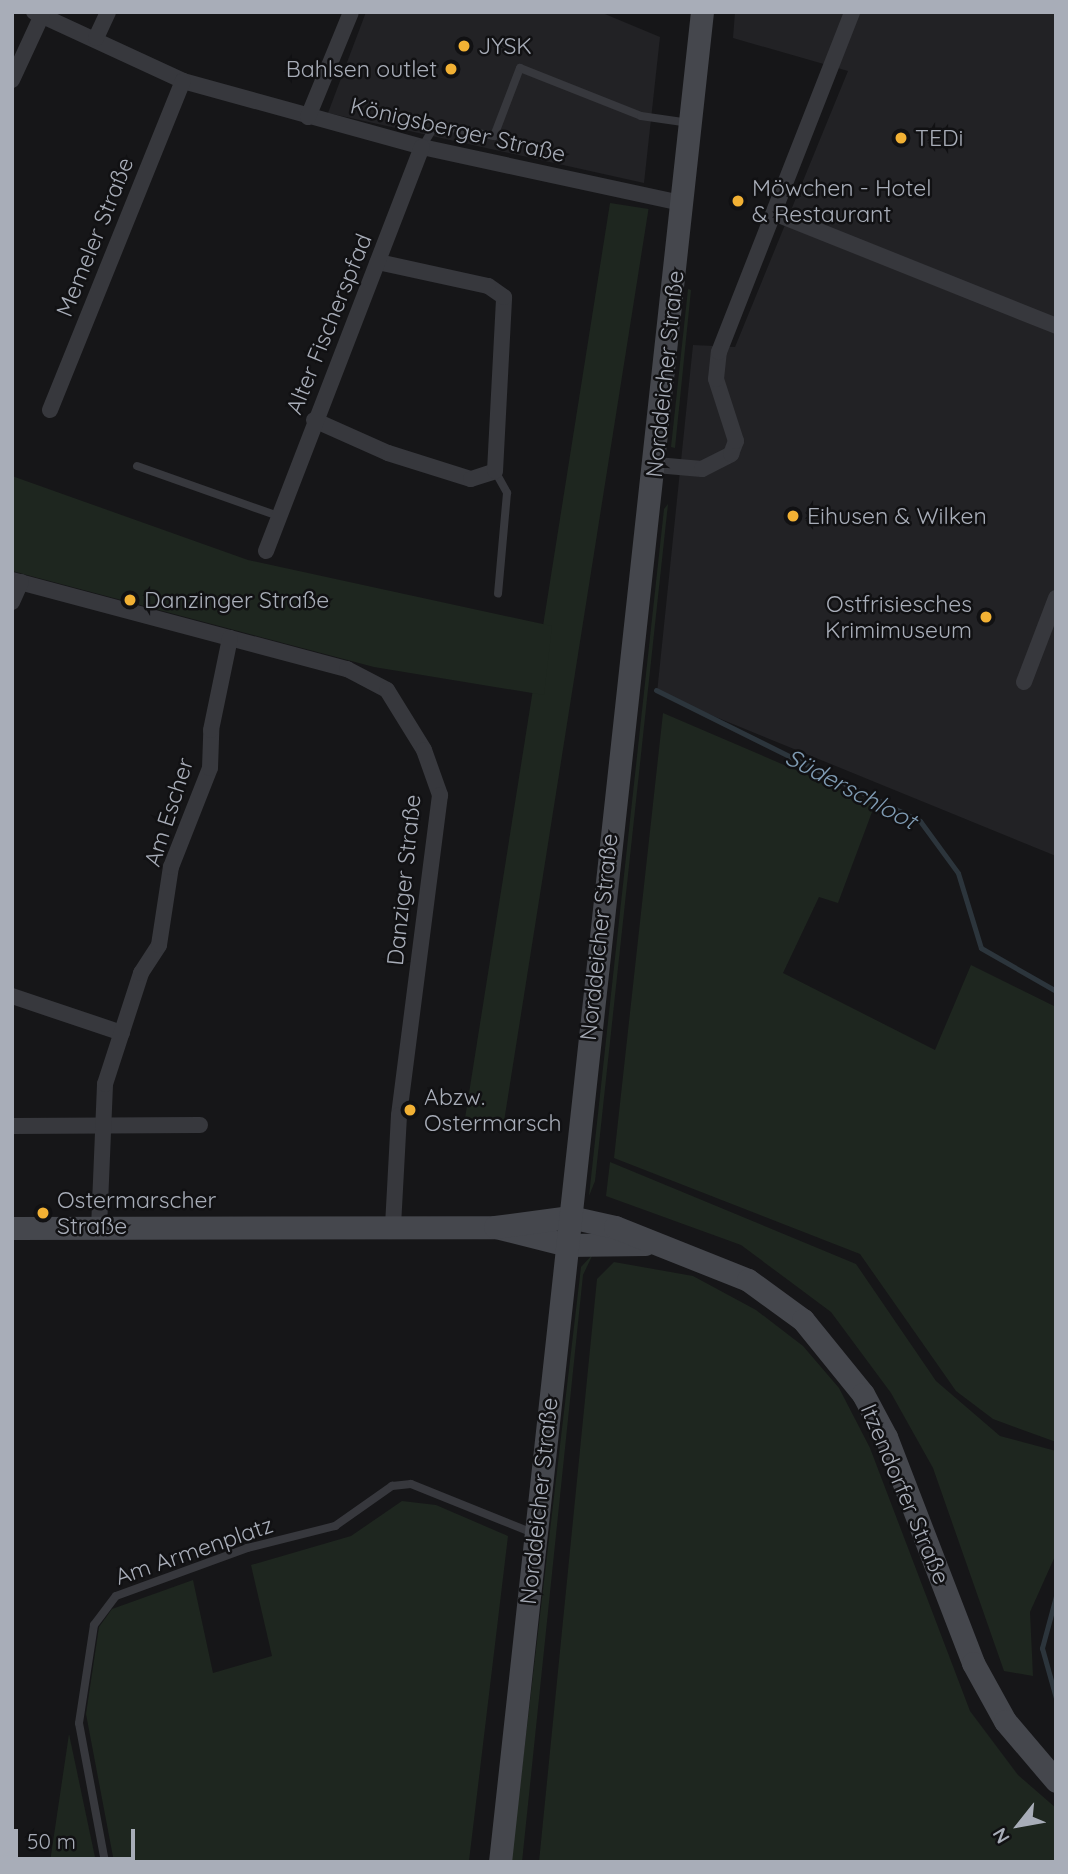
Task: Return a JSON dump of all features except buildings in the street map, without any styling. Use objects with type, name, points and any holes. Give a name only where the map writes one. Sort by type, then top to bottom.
[{"type":"main road","name":"Norddeicher Straße","points":[[500,1862],[569,1217],[656,465],[702,12]]},
{"type":"main road","points":[[12,1227],[495,1227],[569,1217]]},
{"type":"main road","name":"Itzendorfer Straße","points":[[569,1217],[659,1243],[748,1280],[803,1320],[836,1356],[886,1437],[973,1664],[1005,1721],[1056,1781]]},
{"type":"main road","points":[[495,1227],[567,1245]]},
{"type":"main road","name":"Itzendorfer Straße","points":[[567,1245],[659,1243]]},
{"type":"street","points":[[96,38],[108,12]]},
{"type":"street","points":[[308,117],[351,12]]},
{"type":"street","points":[[656,465],[702,469],[731,454],[736,441],[716,379],[719,352],[852,12]]},
{"type":"street","points":[[12,80],[38,14]]},
{"type":"street","name":"Königsberger Straße","points":[[38,14],[96,38],[183,81],[422,148],[681,203]]},
{"type":"street","name":"Memeler Straße","points":[[50,410],[183,81]]},
{"type":"street","name":"Alter Fischerspfad","points":[[266,551],[314,420],[422,148]]},
{"type":"street","points":[[774,213],[1056,326]]},
{"type":"street","points":[[314,420],[388,453],[471,479],[495,471],[504,297],[488,286],[378,262]]},
{"type":"street","points":[[12,602],[17,581]]},
{"type":"street","name":"Danziger Straße","points":[[17,581],[347,669],[387,690],[434,771],[439,811],[402,1091],[393,1227]]},
{"type":"street","points":[[1024,682],[1056,598]]},
{"type":"street","name":"Am Escher","points":[[99,1228],[105,1084],[141,973],[159,945],[171,867],[211,768],[211,730],[230,638]]},
{"type":"street","points":[[12,996],[122,1033]]},
{"type":"street","points":[[12,1126],[200,1125]]},
{"type":"lane","points":[[422,148],[435,125],[494,136],[520,68],[641,116],[689,123]]},
{"type":"lane","points":[[137,466],[278,516]]},
{"type":"lane","points":[[495,471],[507,493],[498,594]]},
{"type":"lane","name":"Am Armenplatz","points":[[105,1862],[79,1723],[94,1625],[116,1596],[247,1548],[335,1526],[392,1486],[411,1484],[536,1533]]},
{"type":"shaded area","points":[[366,12],[600,12],[660,37],[644,183],[328,113]]},
{"type":"shaded area","points":[[735,12],[1056,12],[1056,856],[657,693],[693,345],[735,347],[848,71],[733,38]]},
{"type":"shaded area","points":[[610,203],[649,209],[504,1124],[465,1118]]},
{"type":"shaded area","points":[[688,289],[691,290],[675,448],[671,447]]},
{"type":"shaded area","points":[[12,476],[248,560],[552,626],[544,695],[374,667],[12,571]]},
{"type":"shaded area","points":[[668,504],[595,1181],[589,1196],[664,509]]},
{"type":"shaded area","points":[[663,713],[875,804],[838,903],[819,897],[783,973],[935,1050],[971,965],[1056,1007],[1056,1442],[993,1419],[956,1391],[860,1254],[614,1158]]},
{"type":"shaded area","points":[[610,1162],[856,1264],[936,1381],[1000,1436],[1056,1451],[1056,1554],[1030,1612],[1033,1676],[1004,1671],[933,1468],[891,1393],[831,1312],[741,1245],[606,1196]]},
{"type":"shaded area","points":[[593,1254],[583,1275],[522,1862],[511,1862],[581,1267]]},
{"type":"shaded area","points":[[614,1262],[693,1276],[756,1310],[803,1346],[839,1388],[870,1448],[970,1711],[1018,1775],[1056,1808],[1056,1862],[539,1862],[597,1279]]},
{"type":"shaded area","points":[[402,1501],[436,1505],[508,1536],[469,1861],[114,1862],[86,1714],[99,1627],[112,1609],[193,1580],[213,1673],[272,1656],[251,1565],[351,1536]]},
{"type":"shaded area","points":[[69,1734],[96,1862],[50,1862]]},
{"type":"waterway","name":"Süderschloot","points":[[656,690],[920,821],[958,873],[981,948],[1056,991]]},
{"type":"waterway","name":"Süderschloot","points":[[1056,1596],[1042,1648],[1056,1698]]},
{"type":"place","name":"JYSK","points":[[464,46]]},
{"type":"place","name":"Bahlsen outlet","points":[[451,69]]},
{"type":"place","name":"TEDi","points":[[901,138]]},
{"type":"place","name":"Möwchen - Hotel & Restaurant","points":[[738,201]]},
{"type":"place","name":"Eihusen & Wilken","points":[[793,516]]},
{"type":"place","name":"Danzinger Straße","points":[[130,600]]},
{"type":"place","name":"Ostfrisiesches Krimimuseum","points":[[986,617]]},
{"type":"place","name":"Abzw. Ostermarsch","points":[[410,1110]]},
{"type":"place","name":"Ostermarscher Straße","points":[[43,1213]]}]
